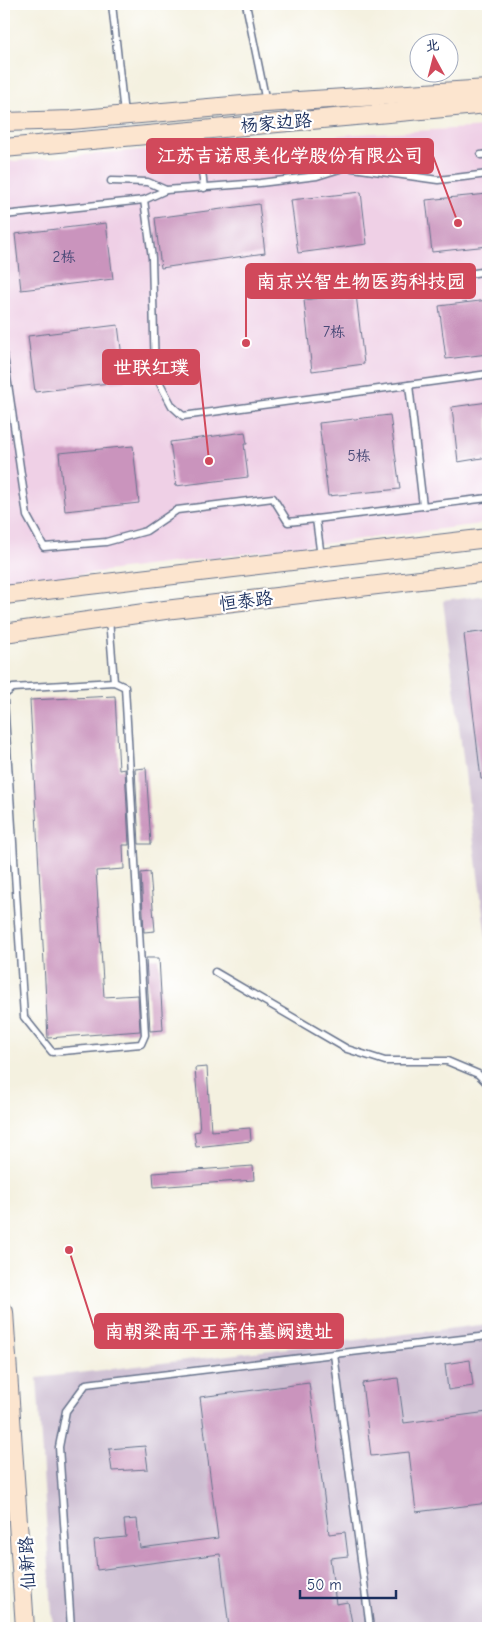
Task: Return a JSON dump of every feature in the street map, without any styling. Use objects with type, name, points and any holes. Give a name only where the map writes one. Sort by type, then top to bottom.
[{"type":"street","name":"杨家边路","points":[[4,122],[71,120],[266,103],[488,89]]},
{"type":"street","name":"杨家边路","points":[[4,148],[488,104]]},
{"type":"street","name":"恒泰路","points":[[4,594],[488,538]]},
{"type":"street","name":"恒泰路","points":[[4,633],[109,617],[488,572]]},
{"type":"street","name":"仙新路","points":[[4,1312],[25,1628]]},
{"type":"street","name":"仙新路","points":[[10,1409],[23,1475],[31,1628]]},
{"type":"lane","points":[[112,4],[124,115]]},
{"type":"lane","points":[[246,4],[266,103]]},
{"type":"lane","points":[[196,130],[204,188]]},
{"type":"lane","points":[[4,216],[144,200],[166,190],[204,188],[317,176],[346,167],[438,180],[488,174]]},
{"type":"lane","points":[[111,181],[148,182],[166,190]]},
{"type":"lane","points":[[144,200],[152,258],[155,374],[172,406],[183,416],[488,374]]},
{"type":"lane","points":[[455,276],[488,271]]},
{"type":"lane","points":[[4,356],[27,516],[44,547],[106,542],[146,531],[177,510],[273,498],[288,522],[488,498]]},
{"type":"lane","points":[[409,385],[423,506]]},
{"type":"lane","points":[[316,519],[321,558]]},
{"type":"lane","points":[[109,617],[114,682]]},
{"type":"lane","points":[[4,696],[13,688],[114,682],[125,687],[145,1035],[141,1044],[52,1052],[24,1017],[4,700]]},
{"type":"lane","points":[[215,972],[346,1049],[384,1061],[447,1061],[478,1074],[488,1084]]},
{"type":"lane","points":[[71,1628],[59,1446],[66,1411],[86,1384],[488,1336]]},
{"type":"lane","points":[[334,1354],[370,1628]]},
{"type":"shaded area","points":[[488,127],[488,523],[4,584],[4,162],[267,139]]},
{"type":"shaded area","points":[[488,595],[488,953],[443,601]]},
{"type":"shaded area","points":[[488,1324],[488,1628],[53,1628],[37,1378]]},
{"type":"building","points":[[361,192],[367,244],[298,253],[291,200]]},
{"type":"building","points":[[488,194],[488,246],[432,252],[426,200]]},
{"type":"building","points":[[259,204],[265,253],[161,268],[155,218]]},
{"type":"building","points":[[106,223],[113,279],[21,290],[15,234]]},
{"type":"building","points":[[356,294],[364,364],[312,371],[304,300]]},
{"type":"building","points":[[488,300],[488,354],[446,359],[439,306]]},
{"type":"building","points":[[118,325],[125,381],[35,392],[28,336]]},
{"type":"building","points":[[488,402],[488,457],[458,462],[452,407]]},
{"type":"building","points":[[390,415],[400,489],[328,496],[319,423]]},
{"type":"building","points":[[245,432],[247,444],[244,444],[248,477],[176,486],[170,442]]},
{"type":"building","points":[[133,446],[139,503],[65,511],[59,453]]},
{"type":"building","points":[[488,631],[488,779],[481,779],[464,634]]},
{"type":"building","points":[[115,696],[119,770],[125,769],[129,845],[123,845],[124,869],[96,871],[104,997],[138,995],[140,1031],[48,1038],[30,700]]},
{"type":"building","points":[[146,768],[151,844],[139,844],[135,769]]},
{"type":"building","points":[[150,872],[155,931],[144,932],[141,873]]},
{"type":"building","points":[[146,958],[159,958],[163,1030],[150,1031]]},
{"type":"building","points":[[207,1067],[211,1131],[250,1128],[251,1141],[196,1147],[194,1132],[200,1131],[195,1068]]},
{"type":"building","points":[[253,1166],[254,1180],[154,1187],[153,1173]]},
{"type":"building","points":[[470,1360],[473,1386],[448,1390],[445,1364]]},
{"type":"building","points":[[398,1378],[404,1423],[488,1412],[488,1503],[416,1512],[409,1452],[371,1456],[362,1383]]},
{"type":"building","points":[[309,1383],[329,1534],[345,1532],[348,1556],[330,1558],[336,1604],[348,1602],[353,1628],[229,1628],[220,1554],[97,1570],[94,1540],[126,1537],[124,1520],[137,1519],[140,1548],[218,1538],[200,1397]]},
{"type":"building","points":[[145,1446],[148,1469],[112,1471],[109,1449]]},
{"type":"place","name":"江苏吉诺思美化学股份有限公司","points":[[458,223]]},
{"type":"place","name":"南京兴智生物医药科技园","points":[[246,343]]},
{"type":"place","name":"世联红璞","points":[[209,461]]},
{"type":"place","name":"南朝梁南平王萧伟墓阙遗址","points":[[69,1250]]}]
